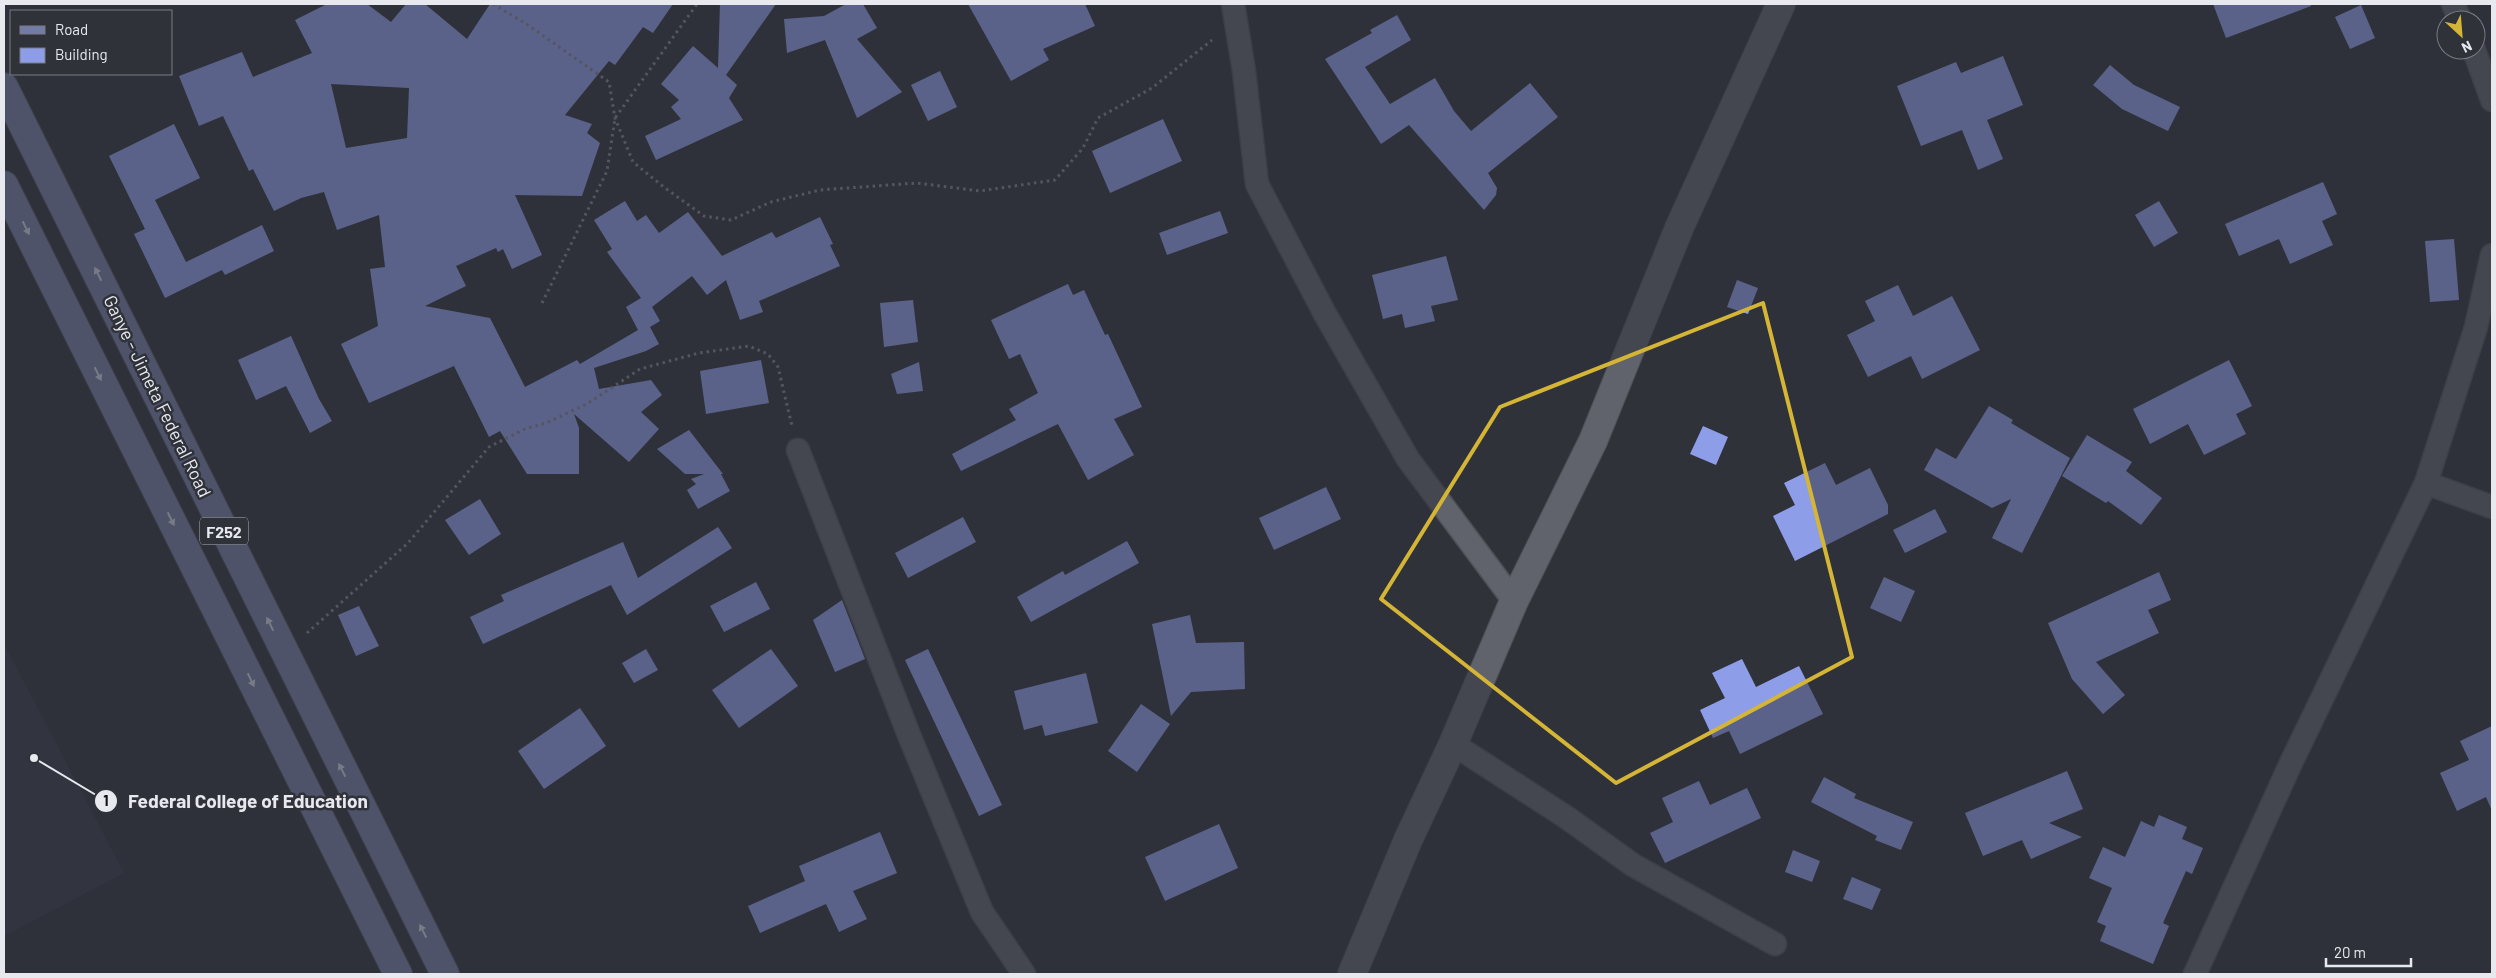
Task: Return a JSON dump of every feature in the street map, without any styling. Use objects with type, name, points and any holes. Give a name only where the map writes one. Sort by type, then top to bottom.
[{"type":"main road","name":"Ganye - Jimeta Federal Road","points":[[4,87],[445,974]]},
{"type":"main road","name":"F252","points":[[4,185],[398,974]]},
{"type":"main road","points":[[331,842],[369,824]]},
{"type":"street","points":[[1352,974],[1408,840],[1453,744],[1514,600],[1593,441],[1680,226],[1781,4]]},
{"type":"street","points":[[1234,12],[1257,184],[1325,314],[1408,459],[1514,600]]},
{"type":"street","points":[[2478,60],[2492,100]]},
{"type":"street","points":[[2195,974],[2290,765],[2426,483],[2476,327],[2492,255]]},
{"type":"street","points":[[798,450],[908,735],[982,912],[1024,974]]},
{"type":"street","points":[[2426,483],[2492,507]]},
{"type":"street","points":[[1453,744],[1566,817],[1633,865],[1775,944]]},
{"type":"path","points":[[493,4],[536,31],[609,82],[615,118],[633,162],[704,216],[731,220],[771,202],[820,190],[916,183],[980,191],[1055,180],[1083,148],[1098,118],[1152,88],[1234,12]]},
{"type":"path","points":[[542,303],[606,171],[615,118],[697,4]]},
{"type":"path","points":[[284,653],[361,587],[408,543],[488,447],[524,429],[546,423],[587,404],[640,369],[699,353],[749,346],[768,354],[778,367],[798,450]]},
{"type":"highlighted area","points":[[1763,303],[1852,657],[1616,783],[1381,599],[1500,407]]},
{"type":"shaded area","points":[[4,644],[124,873],[4,936]]},
{"type":"building","points":[[327,4],[367,4],[391,22],[406,4],[425,4],[467,39],[490,4],[673,4],[653,33],[643,27],[615,65],[609,61],[565,115],[592,124],[587,133],[600,143],[582,196],[515,195],[542,255],[512,269],[503,249],[498,252],[496,248],[456,266],[466,286],[425,306],[490,318],[525,387],[577,360],[580,364],[638,330],[626,307],[641,298],[607,252],[612,249],[594,220],[625,201],[637,221],[646,215],[659,233],[688,212],[722,256],[772,232],[776,238],[820,217],[833,244],[830,245],[840,266],[759,301],[763,312],[740,320],[726,280],[707,295],[692,276],[652,307],[660,321],[650,327],[659,344],[646,351],[594,368],[599,389],[651,380],[662,395],[641,412],[659,429],[629,462],[574,414],[579,428],[579,474],[527,474],[500,431],[489,437],[454,366],[369,403],[341,344],[378,326],[370,269],[385,267],[379,215],[337,230],[324,192],[301,198],[274,211],[253,169],[249,171],[223,116],[199,126],[179,76],[242,52],[253,77],[312,53],[295,20]],"holes":[[[331,84],[409,88],[407,138],[346,148]]]},
{"type":"building","points":[[720,4],[776,4],[726,75],[737,85],[729,98],[743,120],[656,160],[645,136],[681,119],[671,107],[679,100],[661,84],[693,46],[718,68]]},
{"type":"building","points":[[846,4],[863,4],[877,28],[857,39],[902,92],[857,118],[825,40],[787,53],[784,19],[824,16]]},
{"type":"building","points":[[968,4],[1085,4],[1095,26],[1043,49],[1049,60],[1011,81]]},
{"type":"building","points":[[2213,4],[2311,4],[2311,6],[2226,38]]},
{"type":"building","points":[[2361,5],[2375,38],[2350,49],[2335,17]]},
{"type":"building","points":[[1397,15],[1411,40],[1365,67],[1390,104],[1435,78],[1454,111],[1471,131],[1530,83],[1558,117],[1488,173],[1497,188],[1496,195],[1484,210],[1409,125],[1381,144],[1325,59],[1372,33],[1370,30]]},
{"type":"building","points":[[2003,56],[2023,105],[1987,120],[2003,159],[1978,170],[1962,130],[1921,146],[1897,86],[1956,62],[1961,73]]},
{"type":"building","points":[[2110,65],[2134,85],[2180,107],[2168,131],[2122,109],[2093,85]]},
{"type":"building","points":[[940,71],[957,107],[928,121],[911,85]]},
{"type":"building","points":[[1163,119],[1182,161],[1110,193],[1092,151]]},
{"type":"building","points":[[174,124],[200,178],[155,200],[186,262],[262,225],[274,251],[225,275],[222,270],[165,298],[134,234],[145,229],[109,156]]},
{"type":"building","points":[[2323,182],[2337,214],[2322,221],[2333,245],[2290,264],[2279,239],[2239,256],[2225,224]]},
{"type":"building","points":[[2159,201],[2178,233],[2154,247],[2135,215]]},
{"type":"building","points":[[1220,211],[1228,233],[1167,255],[1159,233]]},
{"type":"building","points":[[2454,239],[2459,300],[2430,302],[2425,241]]},
{"type":"building","points":[[1446,256],[1458,300],[1431,306],[1435,321],[1405,328],[1402,314],[1383,319],[1372,275]]},
{"type":"building","points":[[1737,280],[1758,288],[1748,314],[1727,307]]},
{"type":"building","points":[[1068,284],[1073,295],[1084,290],[1105,335],[1108,334],[1142,407],[1114,419],[1134,455],[1088,480],[1058,424],[961,471],[952,454],[1016,420],[1009,409],[1038,393],[1020,354],[1009,359],[991,320]]},
{"type":"building","points":[[1898,285],[1913,316],[1952,296],[1980,350],[1922,379],[1911,356],[1868,377],[1847,335],[1875,321],[1865,301]]},
{"type":"building","points":[[913,300],[918,342],[884,347],[880,303]]},
{"type":"building","points":[[291,336],[319,399],[332,421],[310,433],[286,386],[256,400],[238,360]]},
{"type":"building","points":[[761,360],[769,403],[706,414],[700,371]]},
{"type":"building","points":[[2229,360],[2252,406],[2236,414],[2246,434],[2204,455],[2188,424],[2150,444],[2133,409]]},
{"type":"building","points":[[919,362],[923,391],[897,394],[891,374]]},
{"type":"building","points":[[1989,406],[2013,420],[2011,423],[2070,458],[2022,553],[1992,538],[2011,499],[1992,508],[1924,470],[1936,448],[1956,459]]},
{"type":"building","points":[[1703,426],[1728,437],[1716,465],[1690,454]]},
{"type":"building","points":[[689,430],[723,474],[721,474],[730,491],[698,509],[687,490],[696,484],[691,479],[704,474],[685,474],[657,449]]},
{"type":"building","points":[[2087,435],[2132,462],[2126,471],[2162,498],[2141,525],[2108,501],[2106,503],[2062,476]]},
{"type":"building","points":[[1825,463],[1836,485],[1870,468],[1888,505],[1888,514],[1795,561],[1773,516],[1795,505],[1784,483]]},
{"type":"building","points":[[1326,487],[1341,519],[1274,550],[1259,518]]},
{"type":"building","points":[[480,499],[501,534],[469,555],[445,520]]},
{"type":"building","points":[[1935,509],[1947,532],[1905,553],[1893,530]]},
{"type":"building","points":[[963,517],[976,542],[908,578],[895,553]]},
{"type":"building","points":[[718,527],[732,548],[627,615],[611,585],[483,644],[470,617],[504,601],[501,595],[623,542],[638,578]]},
{"type":"building","points":[[1127,541],[1139,563],[1031,622],[1017,597],[1063,571],[1065,575]]},
{"type":"building","points":[[2159,572],[2171,600],[2148,610],[2159,633],[2096,662],[2125,695],[2103,714],[2072,679],[2048,623]]},
{"type":"building","points":[[1884,577],[1915,591],[1901,622],[1870,608]]},
{"type":"building","points":[[756,582],[770,609],[724,632],[710,606]]},
{"type":"building","points":[[842,600],[865,659],[835,672],[813,620]]},
{"type":"building","points":[[359,606],[379,646],[356,656],[338,615]]},
{"type":"building","points":[[1190,615],[1196,643],[1244,642],[1245,689],[1191,692],[1171,716],[1152,624]]},
{"type":"building","points":[[646,649],[658,670],[634,683],[622,663]]},
{"type":"building","points":[[771,649],[798,686],[739,728],[712,690]]},
{"type":"building","points":[[928,649],[1002,805],[979,816],[905,660]]},
{"type":"building","points":[[1742,659],[1756,687],[1799,666],[1823,714],[1740,754],[1729,731],[1713,738],[1700,710],[1725,698],[1712,673]]},
{"type":"building","points":[[1086,673],[1098,723],[1045,736],[1042,725],[1024,730],[1014,691]]},
{"type":"building","points":[[1141,704],[1170,724],[1137,772],[1108,751]]},
{"type":"building","points":[[580,708],[606,746],[544,789],[518,751]]},
{"type":"building","points":[[2492,726],[2492,811],[2486,797],[2457,811],[2440,773],[2469,760],[2460,741]]},
{"type":"building","points":[[2067,771],[2083,809],[2049,823],[2082,837],[2031,859],[2022,840],[1983,856],[1965,813]]},
{"type":"building","points":[[1824,777],[1856,794],[1854,798],[1913,822],[1901,850],[1875,840],[1877,836],[1811,802]]},
{"type":"building","points":[[1699,781],[1710,805],[1747,788],[1761,818],[1665,863],[1650,833],[1673,822],[1662,798]]},
{"type":"building","points":[[2159,815],[2187,827],[2182,839],[2203,848],[2192,874],[2186,871],[2163,923],[2169,926],[2153,964],[2100,941],[2106,926],[2097,922],[2112,888],[2089,878],[2103,847],[2125,857],[2141,821],[2154,827]]},
{"type":"building","points":[[1219,824],[1238,868],[1165,901],[1145,857]]},
{"type":"building","points":[[880,832],[897,873],[853,891],[867,919],[839,932],[826,904],[760,933],[748,906],[805,881],[799,866]]},
{"type":"building","points":[[1793,850],[1820,861],[1812,882],[1785,872]]},
{"type":"building","points":[[1852,877],[1881,889],[1872,910],[1843,899]]},
{"type":"place","name":"Federal College of Education","points":[[34,758]]}]
